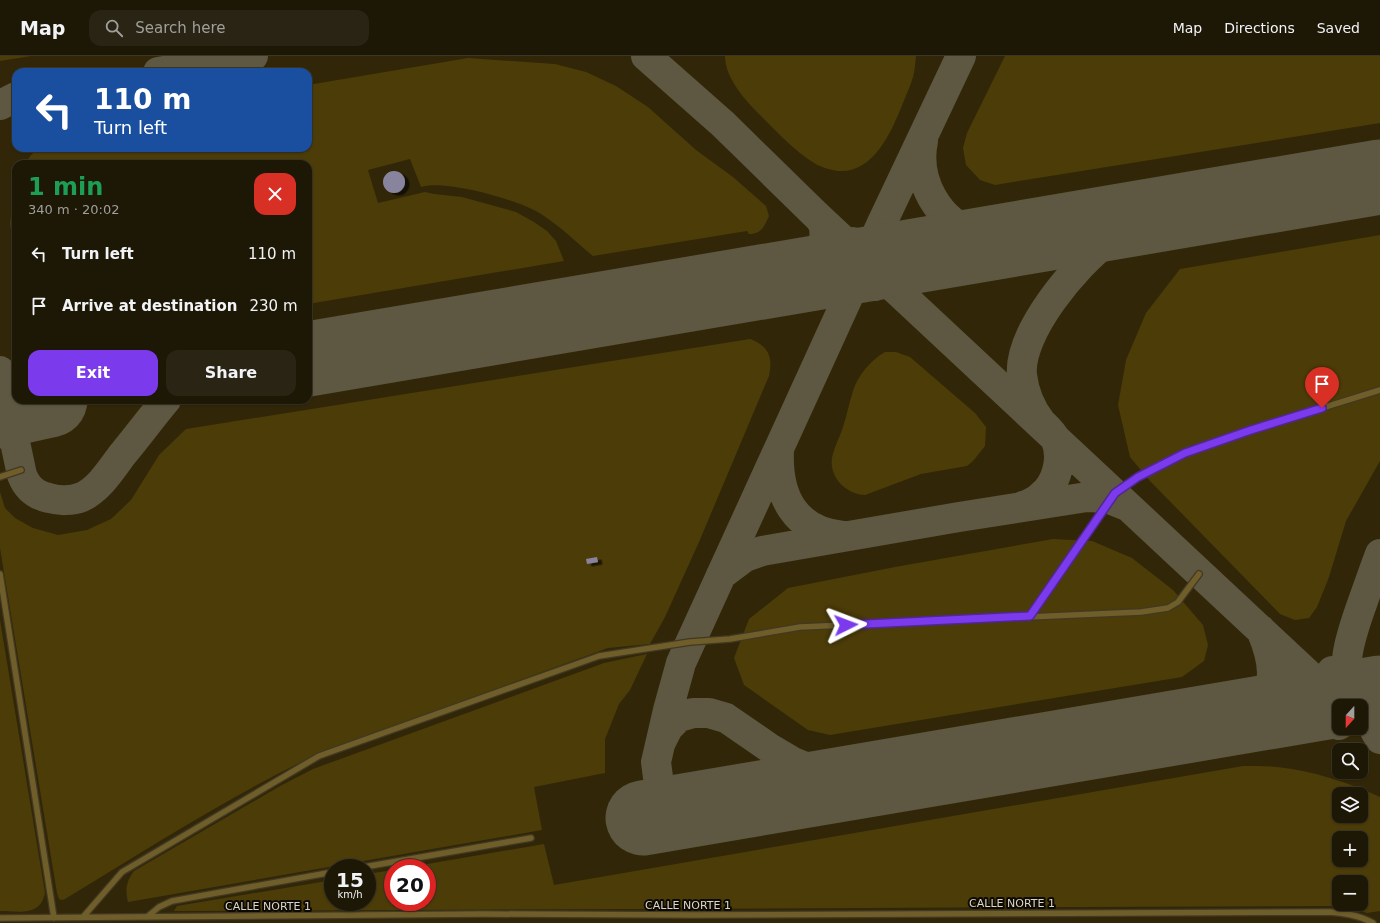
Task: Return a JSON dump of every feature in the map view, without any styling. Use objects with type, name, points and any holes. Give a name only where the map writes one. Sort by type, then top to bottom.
[{"type":"lane","points":[[1030,616],[1110,499],[1115,493],[1138,477],[1185,453],[1251,430],[1380,390]]},
{"type":"lane","points":[[0,477],[21,470]]},
{"type":"lane","points":[[0,574],[54,918]]},
{"type":"lane","points":[[83,917],[122,872],[319,756],[599,656],[800,627],[1141,612],[1168,608],[1178,602],[1200,574]]},
{"type":"lane","points":[[376,865],[531,838]]},
{"type":"lane","points":[[146,917],[172,901],[324,874]]},
{"type":"lane","name":"CALLE NORTE 1","points":[[0,918],[482,914],[694,915],[1329,912],[1347,913],[1364,918],[1373,923]]},
{"type":"shaded area","points":[[0,56],[1380,56],[1380,923],[0,923]]},
{"type":"shaded area","points":[[0,56],[31,56],[0,61]]},
{"type":"shaded area","points":[[725,56],[916,56],[914,72],[910,85],[890,133],[874,156],[864,164],[853,169],[840,171],[825,168],[809,160],[775,130],[738,90],[729,73]]},
{"type":"shaded area","points":[[1005,56],[1380,56],[1380,123],[995,185],[980,180],[966,165],[963,148],[967,133]]},
{"type":"shaded area","points":[[468,58],[555,64],[586,72],[616,86],[648,107],[696,150],[733,177],[766,206],[769,216],[762,229],[753,234],[749,234],[747,231],[593,256],[561,229],[531,208],[500,197],[464,188],[432,185],[421,187],[410,159],[368,170],[378,203],[425,192],[462,197],[516,212],[547,231],[556,241],[564,261],[312,303],[312,160],[28,160],[34,152],[312,152],[312,84]]},
{"type":"shaded area","points":[[12,206],[12,235],[10,224]]},
{"type":"shaded area","points":[[1380,235],[1380,461],[1346,521],[1329,577],[1317,607],[1309,618],[1295,620],[1280,614],[1150,481],[1130,457],[1118,405],[1126,360],[1146,313],[1180,269]]},
{"type":"shaded area","points":[[750,339],[762,345],[768,353],[770,358],[769,376],[699,542],[665,617],[650,644],[608,648],[320,753],[254,786],[159,841],[65,899],[59,899],[0,548],[0,492],[5,508],[15,518],[33,528],[58,535],[87,530],[111,519],[131,500],[159,455],[186,429]]},
{"type":"shaded area","points":[[885,352],[896,352],[910,357],[975,413],[986,427],[985,446],[967,466],[921,474],[865,495],[858,494],[846,488],[836,478],[833,472],[832,458],[858,379],[875,359]]},
{"type":"shaded area","points":[[1053,539],[1092,541],[1132,558],[1173,590],[1203,625],[1208,645],[1204,661],[1182,677],[830,735],[808,730],[744,685],[734,658],[749,619],[788,588]]},
{"type":"shaded area","points":[[0,620],[45,893],[39,906],[28,911],[21,912],[0,911]]},
{"type":"shaded area","points":[[647,654],[630,690],[619,704],[605,739],[605,773],[534,787],[542,830],[375,859],[324,859],[324,868],[128,902],[127,886],[134,871],[280,786],[313,769],[604,663]]},
{"type":"shaded area","points":[[1243,766],[1265,766],[1317,774],[1355,787],[1332,787],[1332,823],[1368,823],[1368,792],[1380,797],[1380,911],[1367,913],[1361,911],[1368,911],[1368,875],[1332,875],[1332,906],[436,910],[436,863],[544,844],[554,885]]},
{"type":"shaded area","points":[[384,871],[384,910],[376,910],[376,873]]},
{"type":"shaded area","points":[[324,882],[324,910],[174,911],[177,906]]},
{"type":"building","points":[[394,171],[398,172],[404,178],[404,186],[398,192],[394,193],[390,192],[384,186],[383,182],[384,178],[390,172]]},
{"type":"building","points":[[597,557],[598,562],[587,564],[586,559]]},
{"type":"taxiway","points":[[182,68],[253,56]]},
{"type":"taxiway","points":[[646,56],[723,124],[816,215],[1335,699]]},
{"type":"taxiway","points":[[663,815],[656,762],[681,663],[881,225],[961,56]]},
{"type":"taxiway","points":[[0,105],[12,99]]},
{"type":"taxiway","points":[[923,141],[921,156],[926,185],[932,198],[941,210],[951,220],[963,228],[977,234],[1017,239]]},
{"type":"taxiway","points":[[786,278],[807,268],[813,263],[819,254],[823,244],[824,227],[816,215]]},
{"type":"taxiway","points":[[1023,506],[1035,501],[1047,491],[1055,477],[1059,462],[1058,445],[1055,438],[1034,412],[1024,388],[1022,375],[1023,358],[1029,340],[1039,320],[1052,301],[1080,266],[1113,237],[1156,215]]},
{"type":"taxiway","points":[[853,242],[872,252],[897,257],[966,248]]},
{"type":"taxiway","points":[[799,276],[846,277],[857,279],[875,286]]},
{"type":"taxiway","points":[[0,371],[22,475],[26,484],[32,490],[44,497],[53,499],[74,499],[82,497],[94,489],[109,473],[163,404]]},
{"type":"taxiway","points":[[779,450],[781,482],[785,496],[792,508],[801,519],[812,527],[826,533],[843,536]]},
{"type":"taxiway","points":[[721,575],[745,557],[762,551],[959,517],[1087,497],[1107,498],[1127,506]]},
{"type":"taxiway","points":[[1352,699],[1347,680],[1350,642],[1353,629],[1380,554]]},
{"type":"taxiway","points":[[1232,718],[1248,712],[1259,704],[1267,694],[1271,683],[1272,671],[1270,659],[1267,645],[1261,630]]},
{"type":"taxiway","points":[[1265,713],[1293,702],[1310,692],[1326,679],[1332,671]]},
{"type":"taxiway","points":[[1329,675],[1380,684]]},
{"type":"taxiway","points":[[1380,699],[1371,713],[1374,729],[1380,739]]},
{"type":"taxiway","points":[[661,742],[668,728],[679,717],[693,713],[709,713],[726,718],[771,749],[793,762],[815,771],[862,779],[886,776]]},
{"type":"taxiway","points":[[1269,713],[1311,717],[1332,723]]},
{"type":"runway","points":[[312,358],[1380,177]]},
{"type":"runway","points":[[0,411],[32,404]]},
{"type":"runway","points":[[643,818],[1380,693]]},
{"type":"route","points":[[846,625],[1030,616],[1115,493],[1138,477],[1185,453],[1251,430],[1322,408]]}]
